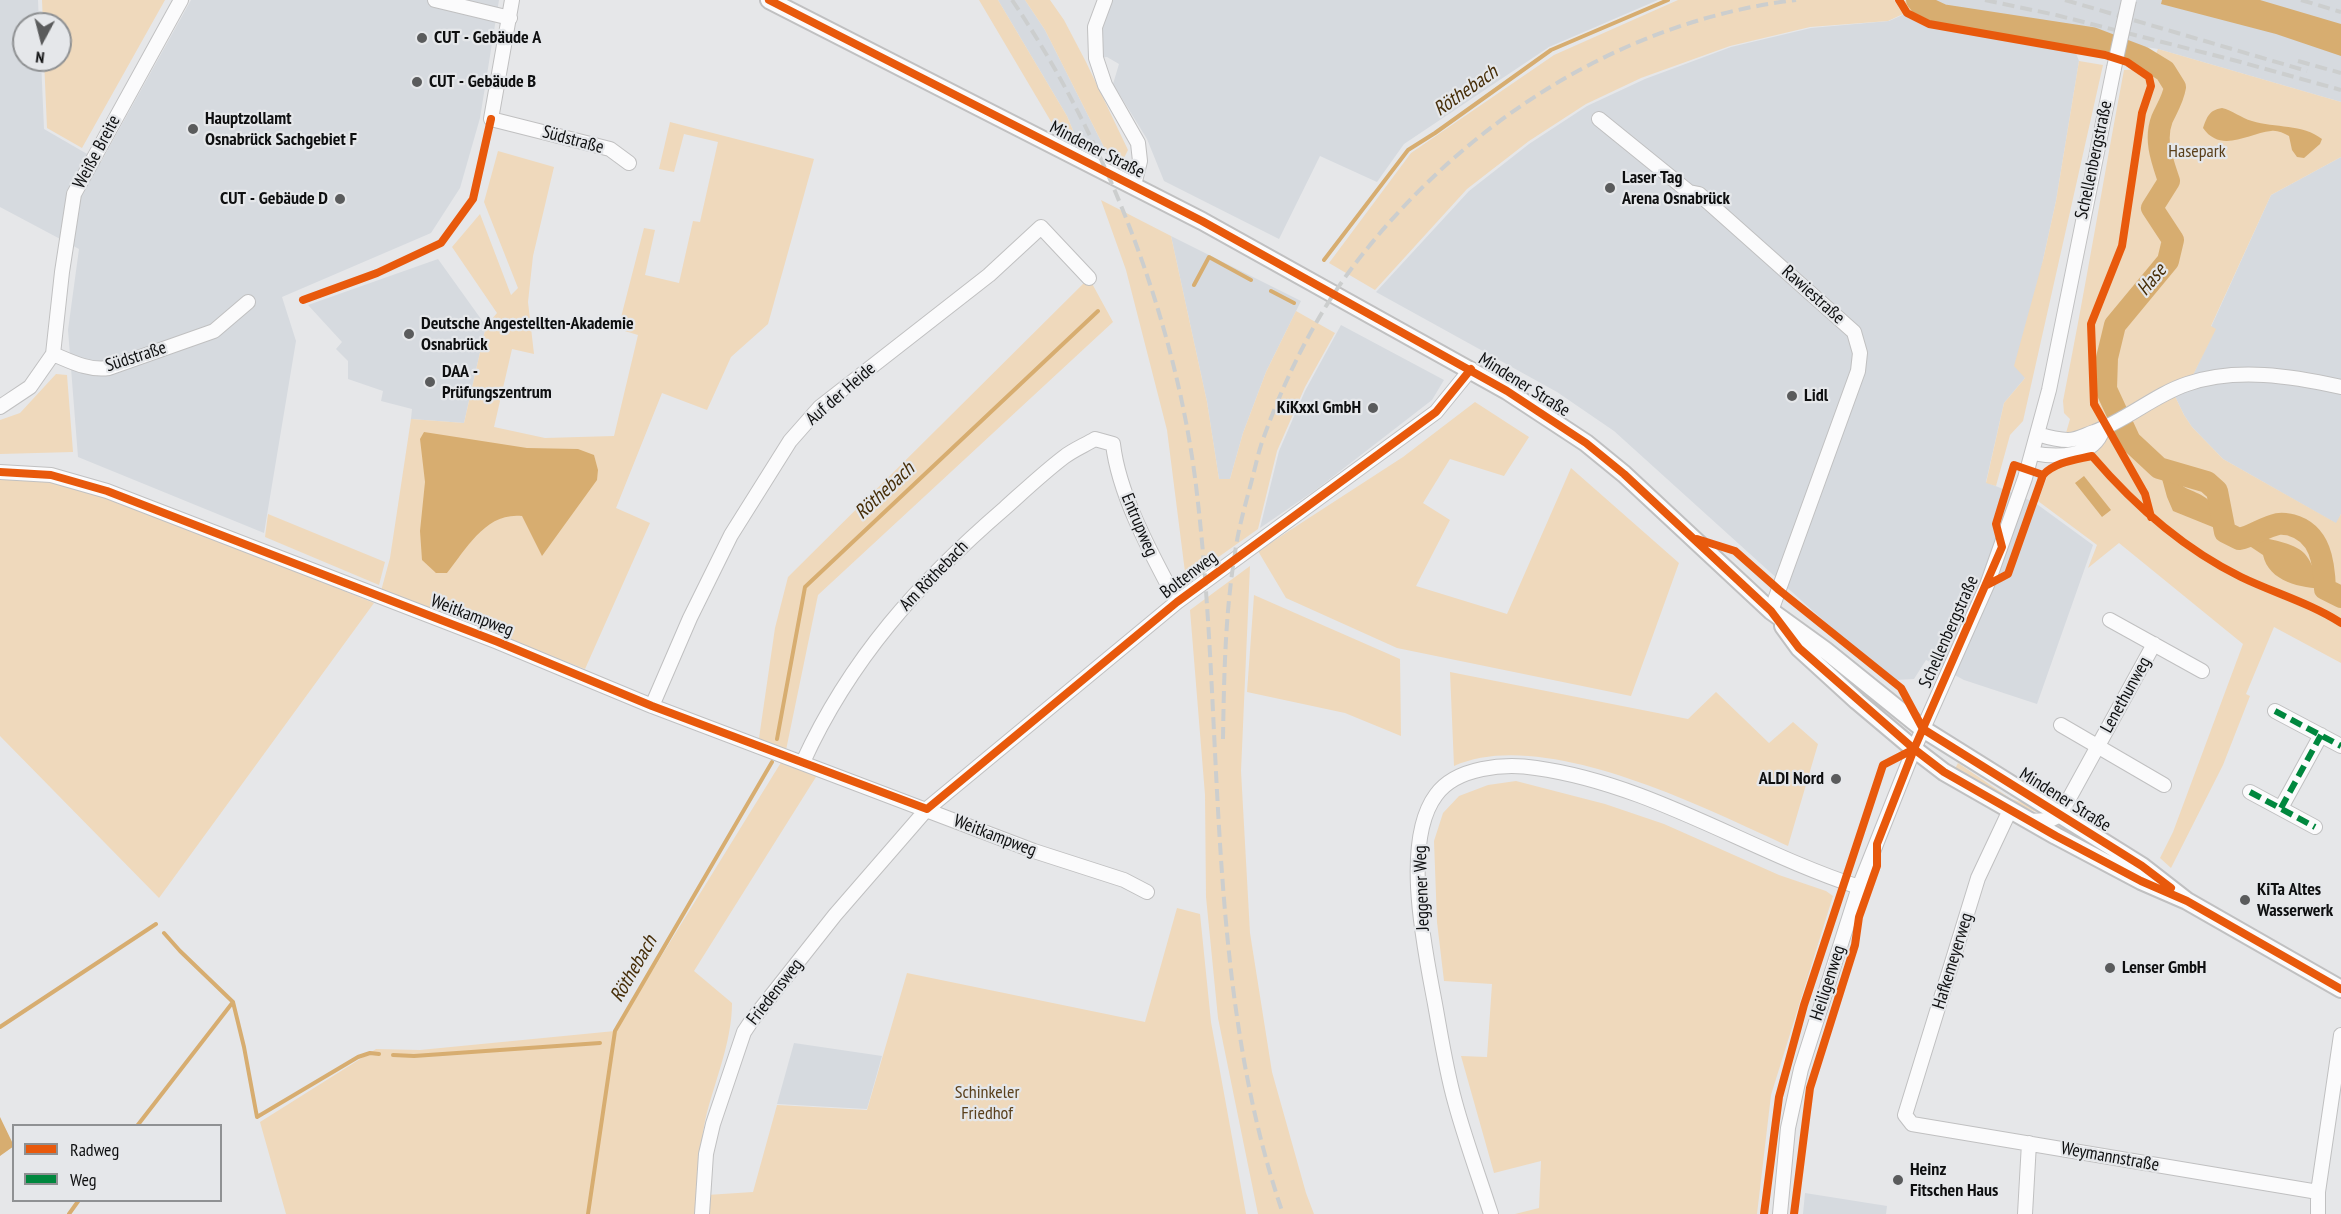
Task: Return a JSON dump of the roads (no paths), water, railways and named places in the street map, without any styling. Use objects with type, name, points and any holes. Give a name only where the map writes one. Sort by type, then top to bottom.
[{"type":"main road","name":"Mindener Straße","points":[[769,0],[1271,257],[1471,369],[1586,443],[1624,474],[1771,611],[1825,650],[1923,729],[2142,866],[2187,901]]},
{"type":"main road","name":"Mindener Straße","points":[[1771,611],[1799,648],[1914,749],[1944,772],[2141,881],[2187,901],[2341,989]]},
{"type":"street","name":"Weiße Breite","points":[[53,354],[74,194],[181,0]]},
{"type":"street","points":[[435,0],[510,18]]},
{"type":"street","name":"Südstraße","points":[[512,0],[491,119],[610,149],[629,163]]},
{"type":"street","points":[[1106,0],[1095,27],[1096,58],[1105,86],[1138,143],[1140,161],[1134,185]]},
{"type":"street","name":"Schellenbergstraße","points":[[1923,729],[1994,566],[2032,453],[2049,390],[2129,0]]},
{"type":"street","name":"Rawiestraße","points":[[1599,119],[1689,192],[1699,194],[1854,332],[1860,353],[1858,371],[1771,611]]},
{"type":"street","name":"Auf der Heide","points":[[652,706],[690,618],[731,535],[790,441],[820,407],[989,275],[1041,226],[1089,278]]},
{"type":"street","name":"Südstraße","points":[[53,354],[85,367],[98,370],[110,368],[214,331],[248,302]]},
{"type":"street","points":[[0,407],[30,387],[53,354]]},
{"type":"street","name":"Boltenweg","points":[[927,809],[1177,602],[1436,412],[1471,369]]},
{"type":"street","points":[[2037,435],[2068,440],[2103,429],[2178,387],[2214,377],[2242,374],[2302,378],[2341,387]]},
{"type":"street","points":[[2032,453],[2052,456],[2087,449],[2100,441],[2103,429]]},
{"type":"street","name":"Am Röthebach","points":[[803,762],[820,724],[843,684],[876,638],[928,580],[974,534],[1064,457],[1095,439],[1113,444]]},
{"type":"street","name":"Entrupweg","points":[[1113,444],[1116,470],[1153,557],[1177,602]]},
{"type":"street","name":"Weitkampweg","points":[[0,472],[51,475],[107,491],[498,642],[652,706],[1034,851],[1124,880],[1147,892]]},
{"type":"street","name":"Lenethunweg","points":[[2110,620],[2202,671]]},
{"type":"street","name":"Lenethunweg","points":[[2060,815],[2154,644]]},
{"type":"street","points":[[2275,711],[2341,746]]},
{"type":"street","name":"Lenethunweg","points":[[2061,725],[2164,785]]},
{"type":"street","name":"Heiligenweg","points":[[1779,1214],[1788,1128],[1801,1069],[1859,887],[1923,729]]},
{"type":"street","points":[[2281,808],[2321,735]]},
{"type":"street","name":"Jeggener Weg","points":[[1491,1214],[1455,1103],[1421,923],[1418,876],[1420,840],[1428,808],[1445,784],[1464,775],[1489,768],[1512,766],[1570,775],[1676,809],[1805,868],[1859,887]]},
{"type":"street","points":[[2250,792],[2314,827]]},
{"type":"street","name":"Friedensweg","points":[[702,1214],[705,1164],[713,1124],[744,1032],[835,915],[927,809]]},
{"type":"street","name":"Hafkemeyerweg","points":[[1905,1115],[1978,878],[2010,810]]},
{"type":"street","points":[[2029,821],[2050,820],[2060,815]]},
{"type":"street","points":[[2318,1214],[2318,1192],[2341,1035]]},
{"type":"street","name":"Weymannstraße","points":[[1905,1115],[1912,1124],[2318,1192]]},
{"type":"street","points":[[2025,1214],[2029,1143]]},
{"type":"waterway","name":"Röthebach","points":[[1324,260],[1408,150],[1551,50],[1668,0]]},
{"type":"waterway","name":"Hase","points":[[1917,0],[1921,5],[1942,15],[2092,38],[2142,57],[2165,71],[2175,87],[2162,119],[2159,135],[2160,150],[2169,181],[2152,208],[2173,240],[2168,261],[2115,325],[2107,358],[2106,389],[2130,441],[2159,468],[2207,482],[2217,491],[2225,532],[2239,539],[2278,524],[2301,529],[2309,535],[2319,550],[2325,589],[2341,597]]},
{"type":"waterway","name":"Röthebach","points":[[1194,285],[1209,257],[1251,280]]},
{"type":"waterway","name":"Röthebach","points":[[1271,291],[1294,303]]},
{"type":"waterway","name":"Röthebach","points":[[777,739],[805,587],[1098,311]]},
{"type":"waterway","name":"Röthebach","points":[[588,1214],[615,1031],[772,762]]},
{"type":"waterway","points":[[0,1027],[156,924]]},
{"type":"waterway","points":[[164,933],[233,1002]]},
{"type":"waterway","points":[[139,1124],[233,1002],[257,1117],[358,1057],[370,1053],[379,1054]]},
{"type":"waterway","points":[[393,1055],[414,1056],[600,1043]]},
{"type":"waterway","points":[[69,1214],[78,1202]]},
{"type":"railway","points":[[1012,0],[1046,54],[1078,112],[1107,173],[1133,236],[1155,300],[1173,365],[1187,430],[1197,494],[1205,584],[1228,948],[1240,1038],[1258,1127],[1283,1214]]},
{"type":"railway","points":[[1223,739],[1229,600],[1236,545],[1262,442],[1280,395],[1302,349],[1340,284],[1355,264],[1397,213],[1444,167],[1495,124],[1550,87],[1607,56],[1668,30],[1731,12],[1796,0]]},
{"type":"railway","points":[[1985,0],[2056,15],[2341,90]]},
{"type":"railway","points":[[2065,0],[2307,71]]},
{"type":"railway","points":[[2301,0],[2341,12]]},
{"type":"railway","points":[[2298,61],[2341,73]]},
{"type":"place","name":"CUT - Gebäude A","points":[[422,38]]},
{"type":"place","name":"CUT - Gebäude B","points":[[417,82]]},
{"type":"place","name":"Hauptzollamt Osnabrück Sachgebiet F","points":[[193,129]]},
{"type":"place","name":"Laser Tag Arena Osnabrück","points":[[1610,188]]},
{"type":"place","name":"CUT - Gebäude D","points":[[340,199]]},
{"type":"place","name":"Deutsche Angestellten-Akademie Osnabrück","points":[[409,334]]},
{"type":"place","name":"DAA - Prüfungszentrum","points":[[430,382]]},
{"type":"place","name":"Lidl","points":[[1792,396]]},
{"type":"place","name":"KiKxxl GmbH","points":[[1373,408]]},
{"type":"place","name":"ALDI Nord","points":[[1836,779]]},
{"type":"place","name":"KiTa Altes Wasserwerk","points":[[2245,900]]},
{"type":"place","name":"Lenser GmbH","points":[[2110,968]]},
{"type":"place","name":"Heinz Fitschen Haus","points":[[1898,1180]]},
{"type":"park label","name":"Hasepark","points":[[2197,152]]},
{"type":"park label","name":"Schinkeler Friedhof","points":[[987,1103]]}]
